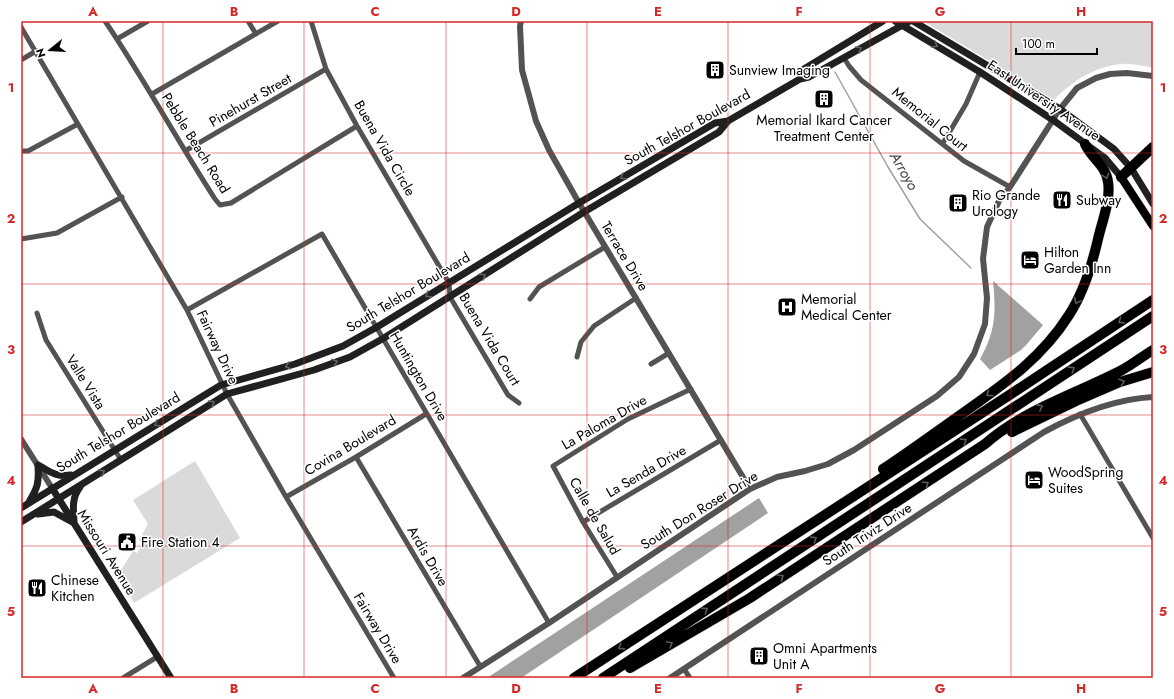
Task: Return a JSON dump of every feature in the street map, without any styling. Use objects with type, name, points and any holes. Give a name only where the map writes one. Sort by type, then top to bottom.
[{"type":"highway","points":[[830,512],[883,470],[979,402],[1032,360],[1054,336],[1070,314],[1081,294],[1093,259],[1108,196],[1108,183],[1104,170],[1085,144]]},
{"type":"highway","points":[[1121,177],[1153,147]]},
{"type":"highway","points":[[574,678],[1153,300]]},
{"type":"highway","points":[[603,678],[1153,316]]},
{"type":"highway","points":[[612,678],[750,598],[1037,409],[1123,369],[1153,350]]},
{"type":"highway","points":[[985,444],[1120,382],[1153,372]]},
{"type":"main road","points":[[868,31],[872,21]]},
{"type":"main road","name":"South Telshor Boulevard","points":[[800,79],[804,69],[883,21]]},
{"type":"main road","name":"South Telshor Boulevard","points":[[21,522],[227,394],[350,357],[384,338],[584,212],[719,132],[728,121],[800,79],[809,77],[844,58],[898,23],[910,21]]},
{"type":"main road","name":"East University Avenue","points":[[913,21],[1060,109],[1114,148],[1131,168],[1153,204]]},
{"type":"main road","name":"East University Avenue","points":[[898,23],[980,72],[1053,120],[1105,158],[1121,177],[1153,226]]},
{"type":"main road","name":"South Telshor Boulevard","points":[[21,508],[222,385],[295,364],[343,346],[377,327],[579,203],[715,123],[728,121]]},
{"type":"main road","points":[[693,136],[698,145]]},
{"type":"main road","points":[[38,465],[53,474],[61,476],[75,474]]},
{"type":"main road","points":[[28,504],[37,489],[38,465]]},
{"type":"main road","points":[[75,523],[73,501],[76,491],[81,485]]},
{"type":"main road","name":"Missouri Avenue","points":[[52,488],[157,658],[171,678]]},
{"type":"main road","points":[[32,516],[44,512],[54,512],[75,523]]},
{"type":"street","name":"Pebble Beach Road","points":[[105,21],[152,94],[185,152],[220,205],[230,203],[357,126]]},
{"type":"street","points":[[117,39],[148,21]]},
{"type":"street","points":[[248,21],[256,34]]},
{"type":"street","points":[[152,94],[278,21]]},
{"type":"street","name":"Buena Vida Circle","points":[[311,21],[326,69],[357,126],[449,283]]},
{"type":"street","name":"Terrace Drive","points":[[521,21],[522,70],[536,121],[549,150],[584,212],[750,489]]},
{"type":"street","name":"Fairway Drive","points":[[21,27],[187,310],[222,385],[286,497],[394,678]]},
{"type":"street","points":[[21,60],[36,51]]},
{"type":"street","name":"Memorial Court","points":[[844,58],[861,80],[964,161],[1010,187]]},
{"type":"street","name":"Pinehurst Street","points":[[185,152],[326,69]]},
{"type":"street","points":[[943,144],[966,104],[980,72]]},
{"type":"street","name":"South Don Roser Drive","points":[[463,678],[549,623],[750,489],[777,477],[828,464],[854,450],[937,396],[959,376],[974,354],[985,324],[987,298],[983,259],[987,227],[999,201],[1010,187],[1060,109],[1077,88],[1096,78],[1127,73],[1153,76]]},
{"type":"street","points":[[21,152],[28,151],[78,124]]},
{"type":"street","points":[[21,239],[57,233],[122,197]]},
{"type":"street","name":"Huntington Drive","points":[[187,310],[322,234],[549,623]]},
{"type":"street","points":[[530,299],[539,287],[605,247]]},
{"type":"street","name":"Buena Vida Court","points":[[449,283],[450,297],[508,395],[520,403]]},
{"type":"street","points":[[577,357],[580,342],[594,326],[636,298]]},
{"type":"street","name":"Valle Vista","points":[[37,313],[46,340],[121,460]]},
{"type":"street","points":[[651,364],[669,353]]},
{"type":"street","name":"La Paloma Drive","points":[[553,466],[628,418],[691,390]]},
{"type":"street","name":"South Triviz Drive","points":[[670,678],[1053,427],[1080,414],[1108,405],[1153,397]]},
{"type":"street","name":"Covina Boulevard","points":[[286,497],[356,457],[426,414]]},
{"type":"street","points":[[1080,414],[1153,538]]},
{"type":"street","name":"Missouri Avenue","points":[[21,439],[52,488]]},
{"type":"street","name":"La Senda Drive","points":[[583,522],[721,440]]},
{"type":"street","name":"Ardis Drive","points":[[356,457],[480,666]]},
{"type":"street","name":"Calle de Salud","points":[[553,466],[583,522],[617,577]]},
{"type":"street","points":[[123,678],[157,658]]},
{"type":"street","points":[[684,669],[690,678]]},
{"type":"shaded area","points":[[923,21],[1153,21],[1153,68],[1126,64],[1112,65],[1094,71],[1085,76],[1061,93],[1054,100]]},
{"type":"shaded area","points":[[993,281],[1043,325],[1021,350],[990,370],[980,359],[989,339],[994,321]]},
{"type":"shaded area","points":[[195,461],[240,538],[134,603],[118,575],[133,551],[137,553],[143,543],[139,540],[148,524],[133,500]]},
{"type":"shaded area","points":[[759,498],[768,513],[521,678],[487,678]]},
{"type":"waterway","name":"Arroyo","points":[[835,72],[888,167],[920,219],[971,268]]},
{"type":"place","name":"Sunview Imaging","points":[[715,70]]},
{"type":"place","name":"Memorial Ikard Cancer Treatment Center","points":[[824,99]]},
{"type":"place","name":"Subway","points":[[1062,200]]},
{"type":"place","name":"Rio Grande Urology","points":[[958,203]]},
{"type":"place","name":"Hilton Garden Inn","points":[[1030,260]]},
{"type":"place","name":"Memorial Medical Center","points":[[787,307]]},
{"type":"place","name":"WoodSpring Suites","points":[[1034,480]]},
{"type":"place","name":"Fire Station 4","points":[[127,542]]},
{"type":"place","name":"Chinese Kitchen","points":[[37,588]]},
{"type":"place","name":"Omni Apartments Unit A","points":[[759,656]]}]
